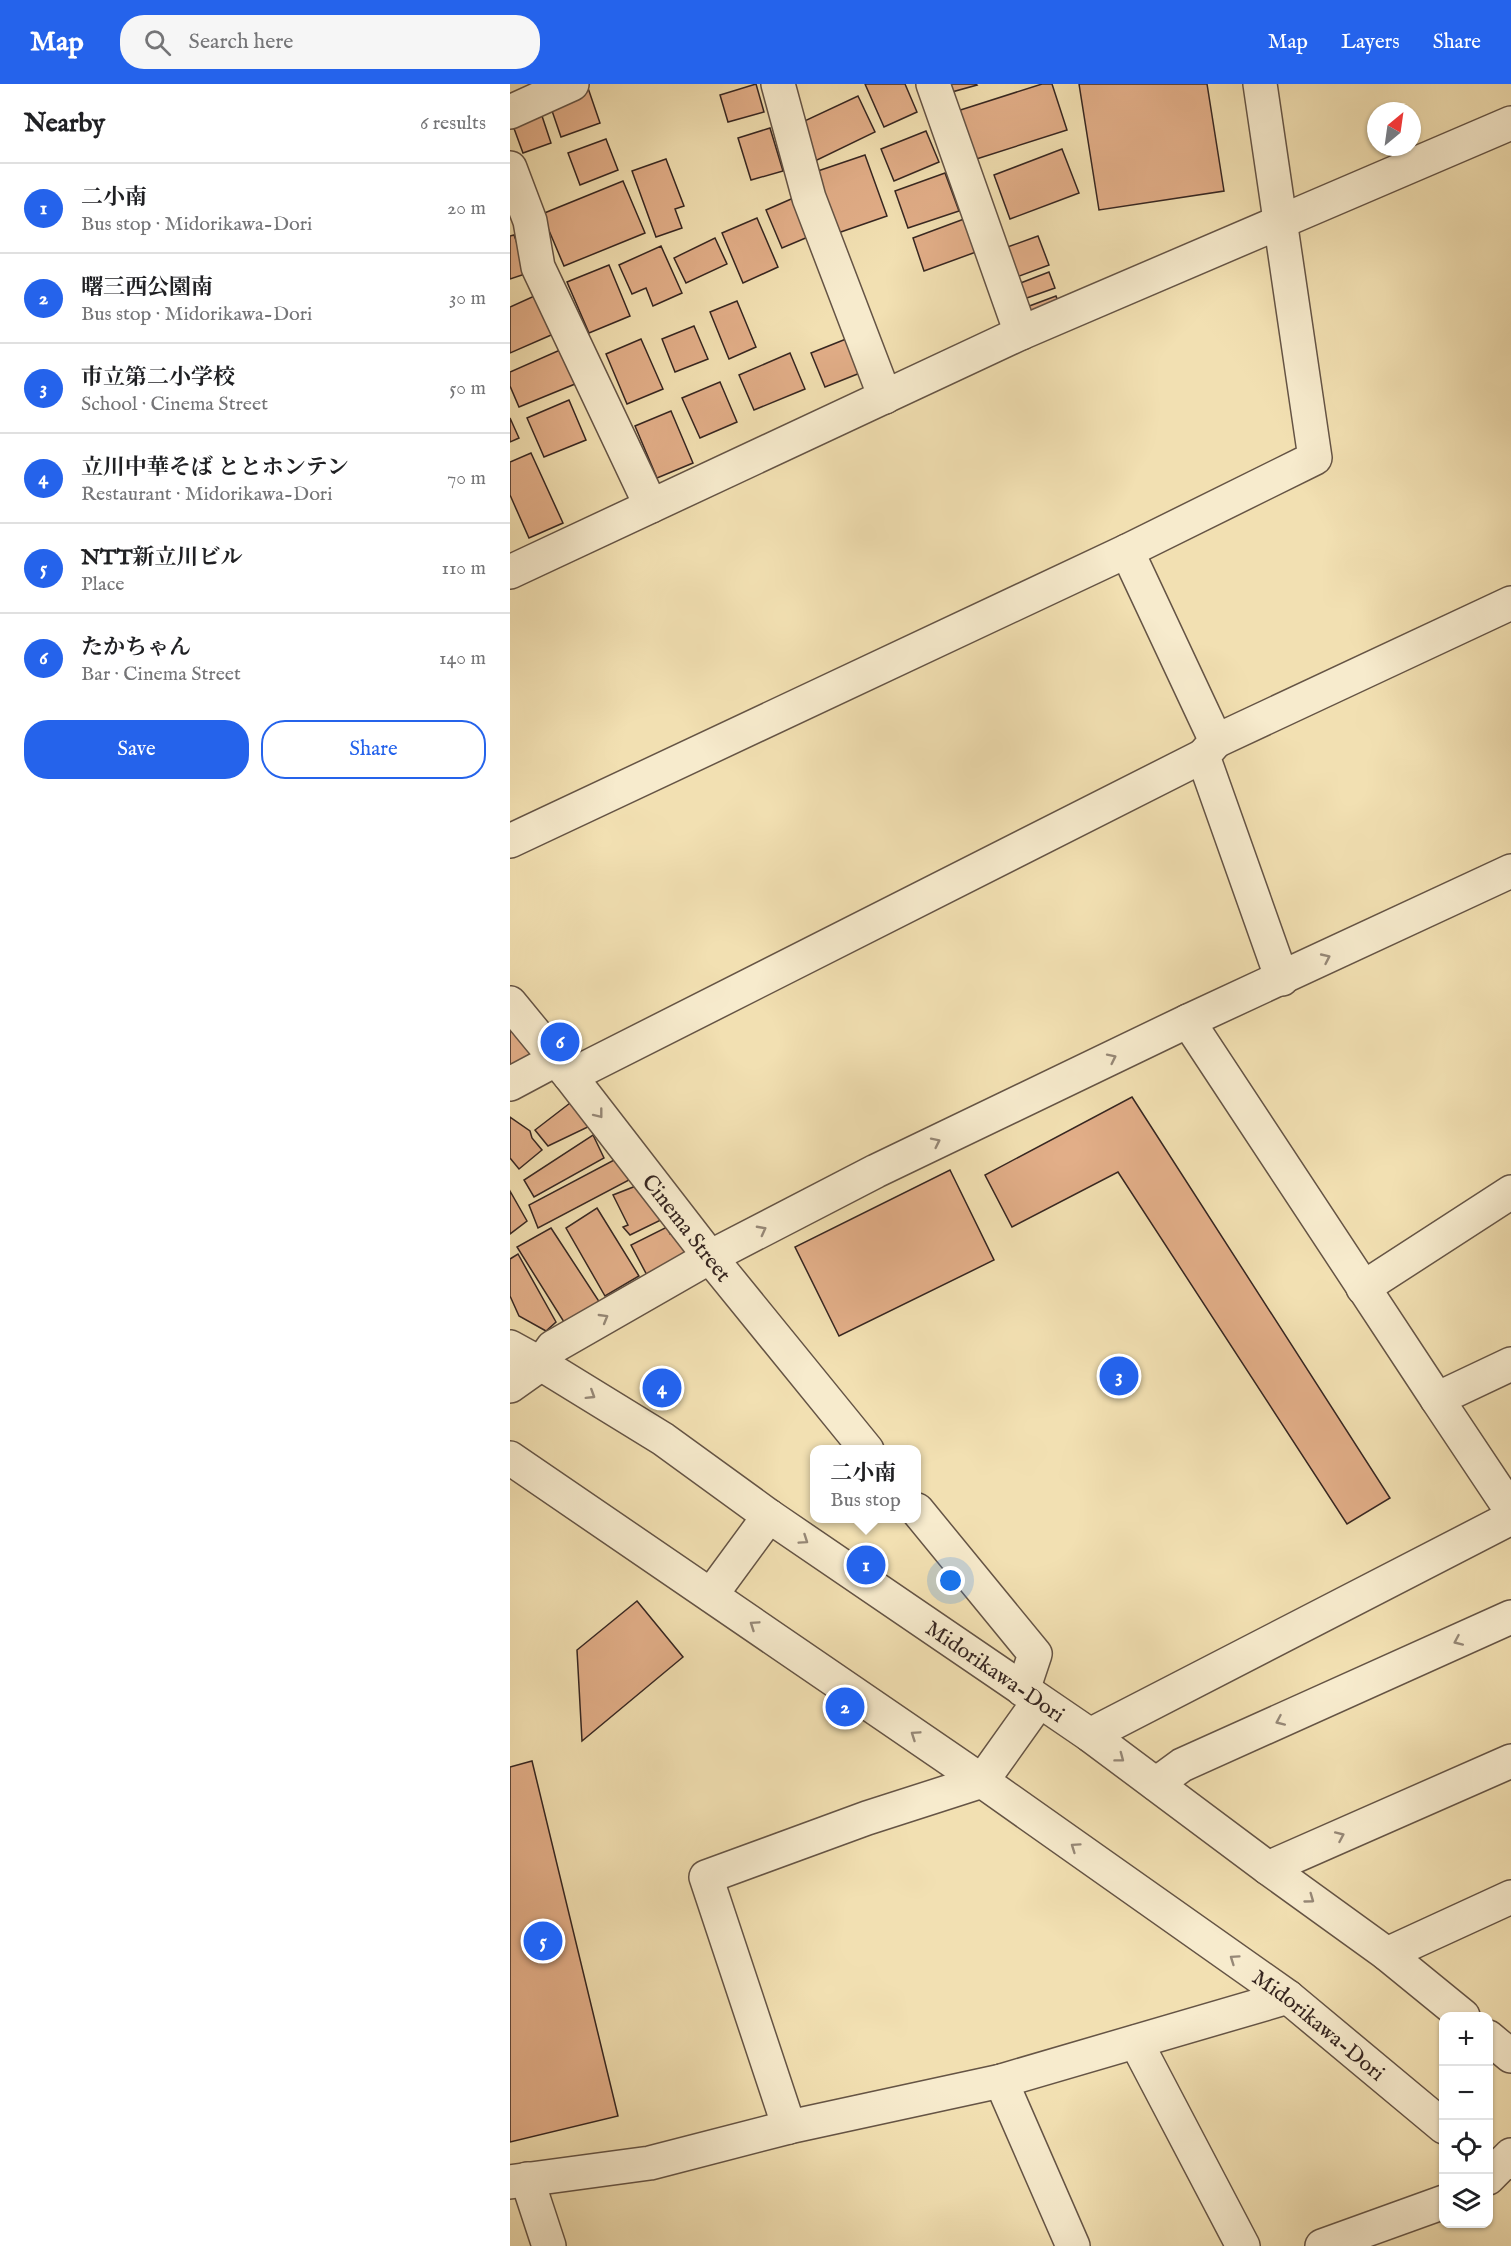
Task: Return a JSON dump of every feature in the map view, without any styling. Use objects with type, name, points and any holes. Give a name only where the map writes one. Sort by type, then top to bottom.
[{"type":"street","points":[[510,112],[572,84]]},
{"type":"street","points":[[778,84],[809,198],[885,397]]},
{"type":"street","points":[[933,84],[1021,333]]},
{"type":"street","points":[[510,841],[1127,551],[1315,458],[1260,84]]},
{"type":"street","points":[[510,572],[1021,333],[1511,123]]},
{"type":"street","points":[[510,168],[530,221],[538,267],[651,506]]},
{"type":"street","points":[[1127,551],[1210,748],[1282,978]]},
{"type":"street","points":[[510,1084],[563,1068],[1210,748],[1511,603]]},
{"type":"street","points":[[510,1386],[541,1364],[553,1347],[710,1257],[876,1170],[1188,1021],[1511,871]]},
{"type":"street","name":"Cinema Street","points":[[510,1003],[710,1257],[864,1445]]},
{"type":"street","points":[[1090,1735],[1503,1522],[1511,1512],[1188,1021]]},
{"type":"street","points":[[1364,1288],[1511,1192]]},
{"type":"street","name":"Midorikawa-Dori","points":[[510,1347],[663,1439],[769,1516],[1090,1735],[1387,1954],[1458,2012]]},
{"type":"street","points":[[1437,1399],[1511,1364]]},
{"type":"street","name":"Midorikawa-Dori","points":[[510,1458],[982,1781],[1288,1997],[1439,2124]]},
{"type":"street","points":[[789,2127],[706,1877],[867,1818],[982,1781],[1031,1695],[1035,1654],[921,1515]]},
{"type":"street","points":[[711,1595],[769,1516]]},
{"type":"street","points":[[1156,1784],[1182,1765],[1507,1629]]},
{"type":"street","points":[[1268,1868],[1511,1761]]},
{"type":"street","points":[[1387,1954],[1511,1897]]},
{"type":"street","points":[[549,2246],[518,2181],[650,2163],[789,2127],[1001,2081],[1288,1997]]},
{"type":"street","points":[[1493,2041],[1511,2056]]},
{"type":"street","points":[[1136,2042],[1243,2246]]},
{"type":"street","points":[[1001,2081],[1073,2246]]},
{"type":"street","points":[[1322,2246],[1439,2203]]},
{"type":"building","points":[[756,84],[764,112],[728,122],[720,95]]},
{"type":"building","points":[[865,84],[905,84],[917,112],[884,127]]},
{"type":"building","points":[[938,84],[976,84],[977,85],[941,95]]},
{"type":"building","points":[[1042,84],[1052,84],[1067,130],[967,162],[951,113]]},
{"type":"building","points":[[1079,84],[1207,84],[1224,191],[1099,210]]},
{"type":"building","points":[[588,88],[600,123],[561,137],[549,102]]},
{"type":"building","points":[[858,96],[875,132],[815,161],[798,124]]},
{"type":"building","points":[[541,113],[551,143],[523,153],[512,123]]},
{"type":"building","points":[[770,128],[783,171],[751,180],[738,138]]},
{"type":"building","points":[[926,131],[939,162],[894,181],[881,149]]},
{"type":"building","points":[[606,139],[618,170],[580,185],[568,153]]},
{"type":"building","points":[[1062,149],[1079,193],[1010,219],[994,175]]},
{"type":"building","points":[[865,155],[887,216],[835,234],[812,173]]},
{"type":"building","points":[[666,159],[684,206],[675,209],[682,228],[656,237],[632,171]]},
{"type":"building","points":[[945,173],[959,211],[908,228],[895,191]]},
{"type":"building","points":[[623,181],[645,233],[564,266],[542,214]]},
{"type":"building","points":[[798,196],[815,234],[782,248],[766,210]]},
{"type":"building","points":[[757,218],[778,267],[743,283],[722,233]]},
{"type":"building","points":[[964,219],[976,252],[924,271],[913,238]]},
{"type":"building","points":[[514,235],[528,273],[510,279],[510,236]]},
{"type":"building","points":[[1038,236],[1049,265],[1014,278],[1002,249]]},
{"type":"building","points":[[715,238],[727,264],[686,283],[674,258]]},
{"type":"building","points":[[661,246],[682,293],[653,306],[646,288],[632,294],[619,265]]},
{"type":"building","points":[[609,265],[630,316],[589,333],[567,282]]},
{"type":"building","points":[[1049,272],[1055,288],[1024,299],[1018,284]]},
{"type":"building","points":[[541,293],[558,332],[510,353],[510,307]]},
{"type":"building","points":[[1056,296],[1061,309],[1030,321],[1024,308]]},
{"type":"building","points":[[737,301],[756,347],[729,359],[710,312]]},
{"type":"building","points":[[694,326],[708,359],[675,372],[662,339]]},
{"type":"building","points":[[851,337],[865,371],[825,387],[811,353]]},
{"type":"building","points":[[641,339],[663,389],[627,404],[606,354]]},
{"type":"building","points":[[560,350],[575,384],[519,407],[510,386],[510,372]]},
{"type":"building","points":[[790,353],[805,389],[754,410],[739,375]]},
{"type":"building","points":[[720,382],[737,422],[700,438],[682,398]]},
{"type":"building","points":[[569,400],[586,440],[544,457],[527,418]]},
{"type":"building","points":[[671,411],[693,463],[657,478],[635,426]]},
{"type":"building","points":[[510,418],[519,438],[510,442]]},
{"type":"building","points":[[531,453],[563,523],[529,538],[510,495],[510,462]]},
{"type":"building","points":[[518,1027],[538,1059],[510,1072],[510,1031]]},
{"type":"building","points":[[1132,1097],[1390,1498],[1347,1524],[1118,1172],[1012,1227],[985,1175]]},
{"type":"building","points":[[574,1100],[592,1125],[548,1146],[535,1130]]},
{"type":"building","points":[[510,1117],[530,1131],[532,1138],[542,1150],[519,1169],[510,1158]]},
{"type":"building","points":[[593,1135],[604,1158],[534,1197],[524,1180]]},
{"type":"building","points":[[616,1159],[629,1180],[538,1228],[529,1205]]},
{"type":"building","points":[[950,1170],[994,1260],[839,1336],[795,1247]]},
{"type":"building","points":[[641,1184],[665,1218],[630,1235],[623,1227],[628,1225],[613,1195]]},
{"type":"building","points":[[510,1191],[527,1221],[510,1234]]},
{"type":"building","points":[[597,1208],[639,1276],[605,1296],[566,1228]]},
{"type":"building","points":[[667,1227],[670,1234],[675,1233],[689,1259],[649,1279],[631,1245]]},
{"type":"building","points":[[551,1228],[600,1303],[564,1322],[517,1247]]},
{"type":"building","points":[[518,1254],[556,1322],[546,1331],[519,1316],[510,1296],[510,1259]]},
{"type":"building","points":[[637,1601],[683,1657],[582,1741],[577,1650]]},
{"type":"building","points":[[532,1761],[618,2116],[510,2142],[510,1767]]},
{"type":"place","name":"たかちゃん","points":[[560,1042]]},
{"type":"place","name":"市立第二小学校","points":[[1119,1376]]},
{"type":"place","name":"立川中華そば ととホンテン","points":[[662,1388]]},
{"type":"place","name":"二小南","points":[[866,1565]]},
{"type":"place","name":"曙三西公園南","points":[[845,1707]]},
{"type":"place","name":"NTT新立川ビル","points":[[543,1941]]}]
